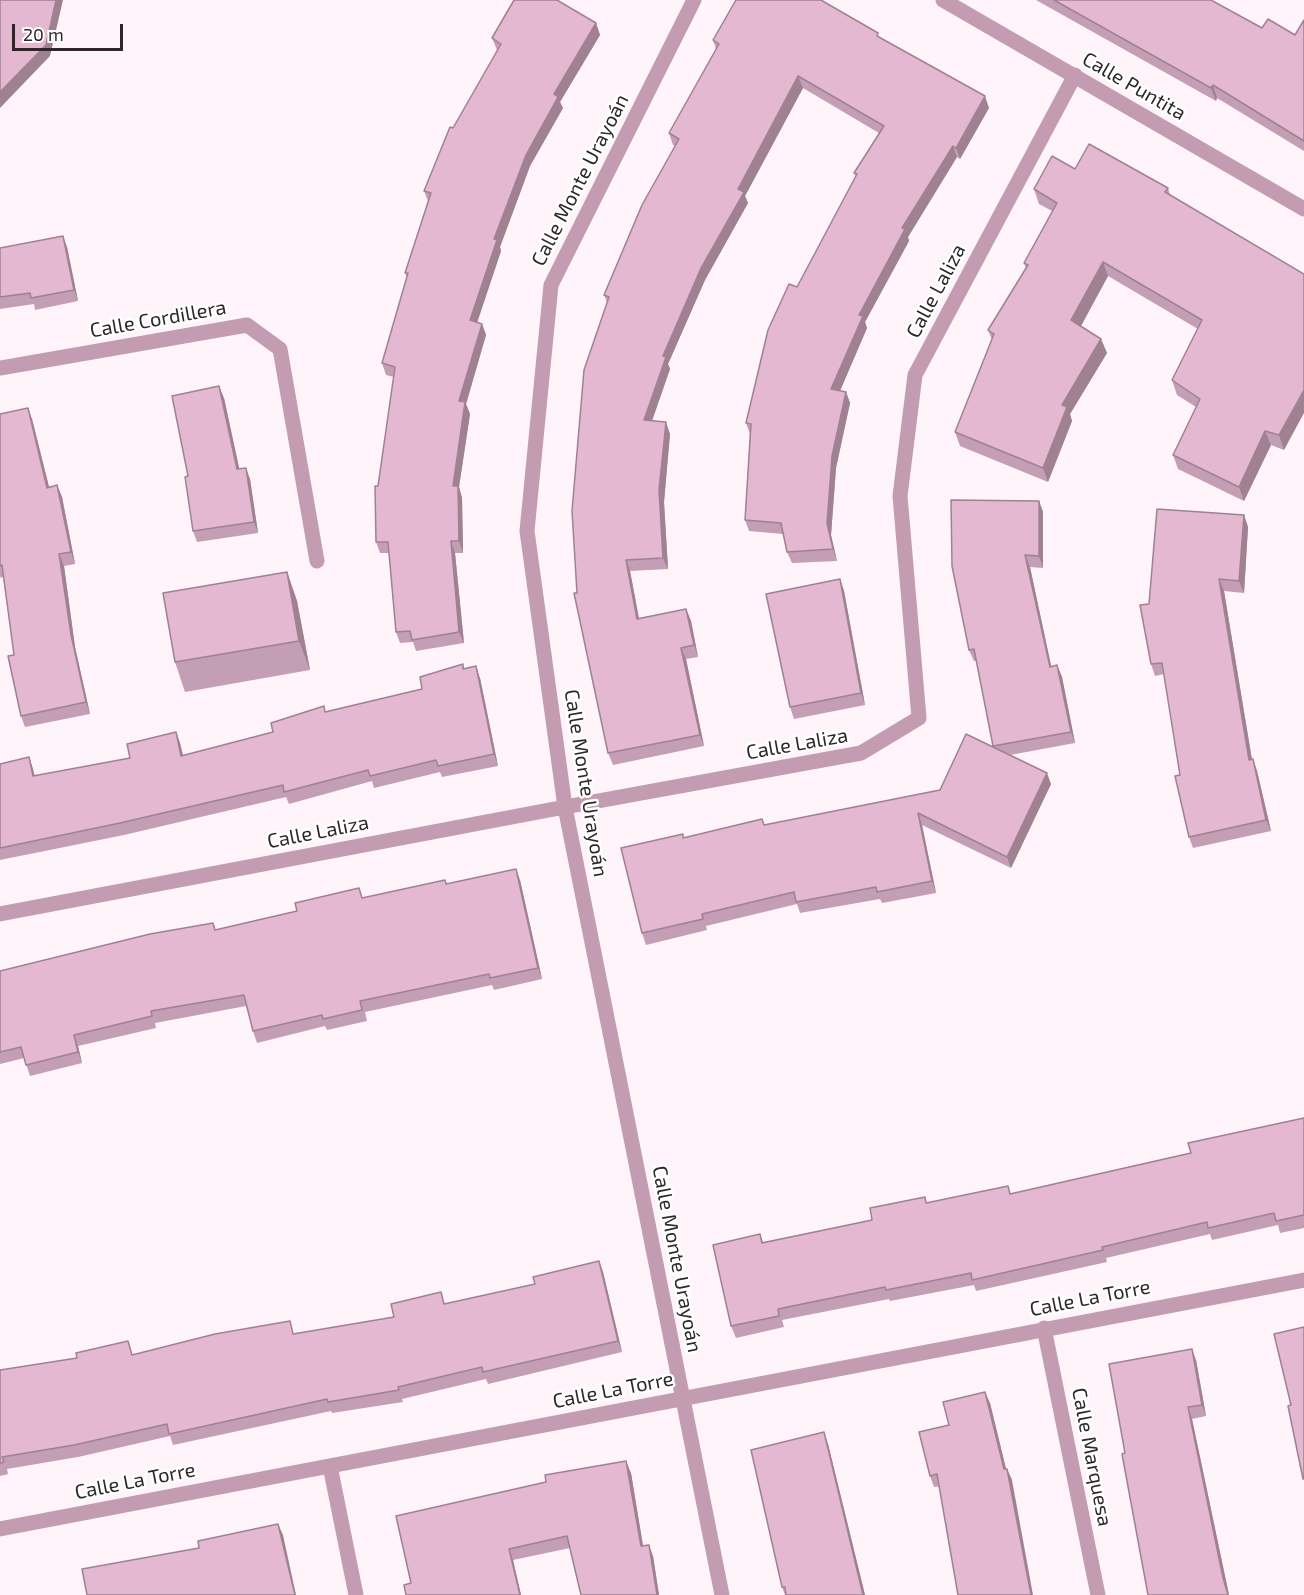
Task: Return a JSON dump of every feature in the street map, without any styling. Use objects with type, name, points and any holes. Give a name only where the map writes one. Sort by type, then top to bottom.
[{"type":"street","name":"Calle Monte Urayoán","points":[[694,0],[551,285],[527,531],[565,807],[722,1595]]},
{"type":"street","name":"Calle Puntita","points":[[943,0],[1304,209]]},
{"type":"street","name":"Calle Laliza","points":[[0,914],[861,753],[919,718],[900,496],[915,375],[1075,75]]},
{"type":"street","name":"Calle Cordillera","points":[[0,368],[247,325],[280,349],[317,561]]},
{"type":"street","name":"Calle La Torre","points":[[0,1529],[1304,1280]]},
{"type":"street","name":"Calle Marquesa","points":[[1044,1328],[1098,1595]]},
{"type":"street","points":[[330,1466],[357,1595]]},
{"type":"building","points":[[0,0],[56,0],[46,45],[0,92]]},
{"type":"building","points":[[514,0],[557,0],[596,23],[554,94],[558,97],[526,155],[494,239],[497,240],[470,320],[482,324],[459,401],[465,402],[453,486],[458,486],[459,541],[451,541],[459,632],[412,640],[410,631],[396,632],[388,542],[376,542],[375,486],[378,486],[395,367],[382,363],[408,273],[405,273],[431,193],[424,191],[450,127],[453,128],[501,44],[492,38]]},
{"type":"building","points":[[736,0],[821,0],[878,33],[877,36],[985,96],[956,148],[953,146],[902,228],[905,229],[859,315],[863,316],[831,389],[846,392],[832,456],[827,523],[833,549],[787,552],[781,523],[745,520],[751,424],[746,423],[768,330],[789,284],[797,287],[857,174],[854,173],[884,126],[798,76],[738,189],[744,192],[701,268],[663,356],[666,357],[644,420],[666,422],[659,490],[663,558],[626,560],[637,619],[686,609],[694,645],[681,648],[700,735],[608,753],[574,593],[577,593],[572,511],[584,370],[609,297],[604,295],[642,205],[679,139],[669,133],[719,44],[713,40]]},
{"type":"building","points":[[1054,0],[1211,0],[1262,28],[1268,19],[1295,35],[1304,20],[1304,141],[1213,85],[1211,88]]},
{"type":"building","points":[[1089,144],[1168,188],[1165,192],[1304,274],[1304,390],[1279,435],[1265,431],[1239,487],[1173,455],[1200,399],[1172,380],[1202,320],[1103,262],[1071,320],[1101,339],[1062,405],[1067,407],[1043,468],[955,432],[994,334],[988,330],[1028,265],[1024,263],[1057,203],[1034,189],[1052,156],[1075,169]]},
{"type":"building","points":[[63,236],[74,290],[31,298],[30,293],[0,297],[0,248]]},
{"type":"building","points":[[219,386],[237,469],[246,468],[254,522],[193,531],[185,477],[188,476],[172,396]]},
{"type":"building","points":[[28,408],[47,488],[57,485],[71,552],[59,554],[71,635],[86,702],[21,716],[8,656],[14,655],[2,565],[0,566],[0,414]]},
{"type":"building","points":[[951,500],[1039,501],[1039,556],[1025,555],[1050,667],[1057,665],[1071,732],[993,746],[974,649],[969,650],[952,566]]},
{"type":"building","points":[[1157,509],[1244,515],[1239,581],[1219,579],[1249,760],[1253,759],[1266,820],[1189,837],[1175,776],[1180,775],[1162,663],[1151,664],[1140,605],[1149,604]]},
{"type":"building","points":[[287,572],[299,641],[175,662],[163,593]]},
{"type":"building","points":[[840,579],[861,693],[790,707],[766,594]]},
{"type":"building","points":[[463,664],[463,669],[476,666],[494,754],[438,766],[436,760],[370,776],[368,770],[284,792],[283,785],[0,848],[0,764],[29,757],[33,776],[130,758],[127,744],[176,732],[181,756],[273,732],[271,723],[324,706],[325,712],[422,689],[420,677]]},
{"type":"building","points":[[966,734],[1047,773],[1007,857],[918,813],[932,881],[877,892],[876,887],[796,902],[794,892],[702,914],[703,919],[642,933],[621,848],[683,834],[683,838],[762,819],[764,825],[940,790]]},
{"type":"building","points":[[516,869],[538,968],[490,978],[489,974],[360,1001],[362,1010],[323,1019],[322,1015],[253,1031],[244,995],[151,1011],[152,1016],[74,1035],[78,1052],[26,1065],[21,1047],[0,1052],[0,971],[150,934],[213,923],[215,930],[297,911],[295,903],[359,888],[362,898],[445,880],[446,884]]},
{"type":"building","points":[[1304,1118],[1304,1215],[1276,1221],[1274,1213],[1208,1228],[1207,1222],[1102,1247],[1103,1250],[972,1280],[971,1273],[886,1290],[885,1287],[778,1309],[779,1316],[731,1326],[713,1245],[760,1234],[762,1243],[872,1220],[870,1208],[925,1197],[926,1203],[1008,1186],[1010,1194],[1191,1153],[1188,1143]]},
{"type":"building","points":[[599,1261],[618,1341],[483,1372],[482,1367],[398,1387],[399,1390],[328,1402],[327,1399],[169,1434],[167,1424],[74,1445],[2,1457],[4,1462],[0,1463],[0,1370],[77,1358],[76,1353],[128,1341],[132,1355],[215,1334],[290,1321],[293,1334],[394,1317],[391,1304],[441,1292],[444,1304],[535,1284],[533,1277]]},
{"type":"building","points":[[1304,1327],[1303,1479],[1288,1406],[1291,1405],[1274,1334]]},
{"type":"building","points":[[1192,1349],[1202,1405],[1188,1407],[1228,1595],[1148,1595],[1122,1454],[1125,1453],[1109,1364]]},
{"type":"building","points":[[985,1392],[1004,1469],[1007,1469],[1031,1595],[958,1595],[937,1474],[930,1476],[919,1432],[949,1425],[943,1402]]},
{"type":"building","points":[[824,1432],[863,1595],[786,1595],[785,1587],[782,1587],[751,1450]]},
{"type":"building","points":[[626,1461],[641,1546],[649,1545],[657,1595],[581,1595],[567,1536],[509,1549],[520,1595],[406,1595],[404,1585],[411,1583],[396,1516],[546,1482],[545,1475]]},
{"type":"building","points":[[278,1524],[295,1595],[87,1595],[82,1569],[199,1548],[198,1541]]}]
